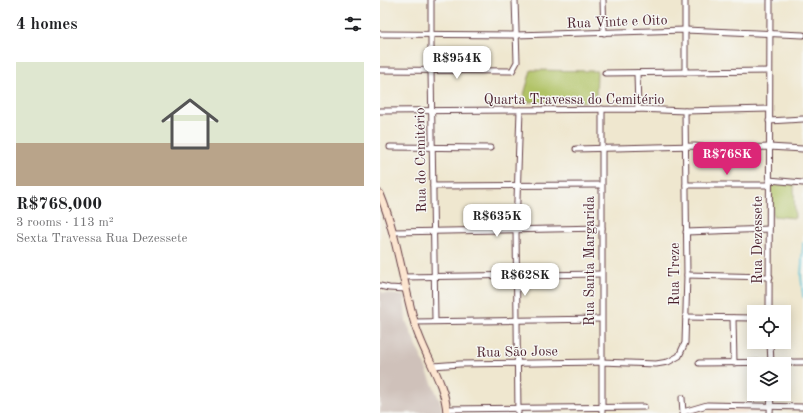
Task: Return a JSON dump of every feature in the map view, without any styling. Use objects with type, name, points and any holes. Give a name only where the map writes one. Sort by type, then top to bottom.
[{"type":"main road","points":[[380,194],[393,232],[414,322],[440,382],[447,411]]},
{"type":"street","name":"Rua do Cemitério","points":[[431,0],[431,111],[433,149],[435,320]]},
{"type":"street","points":[[380,70],[512,71],[516,62],[515,0]]},
{"type":"street","points":[[603,0],[604,33]]},
{"type":"street","points":[[685,0],[684,30],[686,72]]},
{"type":"street","name":"Rua Dezessete","points":[[769,305],[770,0]]},
{"type":"street","name":"Rua Vinte e Oito","points":[[380,34],[516,35],[684,30],[803,35]]},
{"type":"street","points":[[605,73],[769,71]]},
{"type":"street","points":[[637,73],[638,109]]},
{"type":"street","name":"Quarta Travessa do Cemitério","points":[[380,111],[638,109],[685,111],[769,109]]},
{"type":"street","points":[[518,411],[516,364],[516,230],[519,185],[520,110]]},
{"type":"street","name":"Rua Santa Margarida","points":[[602,110],[602,410]]},
{"type":"street","name":"Rua Treze","points":[[602,362],[656,364],[674,359],[679,356],[684,348],[687,275],[685,111]]},
{"type":"street","points":[[769,121],[803,119]]},
{"type":"street","points":[[576,149],[685,146],[714,149],[769,147],[803,149]]},
{"type":"street","points":[[390,147],[433,149],[490,148]]},
{"type":"street","points":[[686,185],[769,182],[803,183]]},
{"type":"street","points":[[433,186],[601,184]]},
{"type":"street","points":[[393,232],[602,228]]},
{"type":"street","points":[[686,232],[769,229]]},
{"type":"street","points":[[403,277],[602,274]]},
{"type":"street","points":[[687,275],[770,277]]},
{"type":"street","points":[[380,286],[406,289]]},
{"type":"street","points":[[686,317],[747,318]]},
{"type":"street","points":[[733,318],[734,363]]},
{"type":"street","points":[[414,322],[435,320],[601,319]]},
{"type":"street","name":"Rua São Jose","points":[[433,366],[460,364],[602,362]]},
{"type":"street","points":[[791,363],[803,362]]},
{"type":"street","points":[[699,363],[747,363]]},
{"type":"street","points":[[682,398],[683,413],[707,405],[803,407]]},
{"type":"street","points":[[770,401],[770,413]]},
{"type":"street","points":[[447,411],[602,410],[644,407]]},
{"type":"shaded area","points":[[380,290],[383,293],[404,296],[406,321],[441,404],[442,413],[380,413]]},
{"type":"shaded area","points":[[725,409],[764,409],[764,413],[703,413]]},
{"type":"green space","points":[[531,70],[597,71],[596,101],[522,102]]},
{"type":"green space","points":[[770,181],[794,184],[795,218],[773,216]]},
{"type":"waterway","points":[[803,243],[801,276],[803,297]]}]
